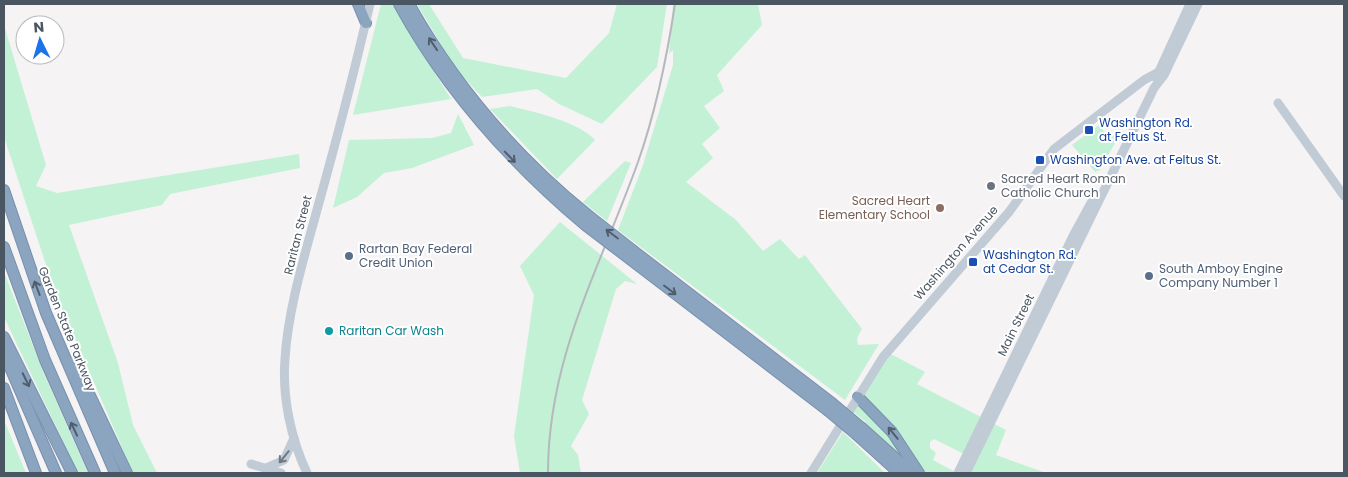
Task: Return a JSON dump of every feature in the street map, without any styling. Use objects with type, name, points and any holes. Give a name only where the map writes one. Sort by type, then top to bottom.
[{"type":"highway","points":[[358,4],[366,23]]},
{"type":"highway","points":[[399,4],[424,47],[449,83],[478,120],[517,164],[587,221],[780,368],[912,473]]},
{"type":"highway","points":[[409,4],[460,83],[489,120],[587,221]]},
{"type":"highway","name":"Garden State Parkway","points":[[4,190],[54,333],[115,473]]},
{"type":"highway","points":[[4,246],[45,360],[95,473]]},
{"type":"highway","points":[[54,333],[86,387],[127,473]]},
{"type":"highway","points":[[4,337],[72,473]]},
{"type":"highway","points":[[4,354],[47,455]]},
{"type":"highway","points":[[4,373],[56,473]]},
{"type":"highway","points":[[4,388],[36,473]]},
{"type":"highway","points":[[858,397],[892,432],[919,473]]},
{"type":"highway","points":[[860,431],[897,471]]},
{"type":"main road","name":"Raritan Street","points":[[307,473],[294,438],[285,386],[285,357],[306,253],[370,4]]},
{"type":"main road","name":"Main Street","points":[[1154,88],[1157,73],[1190,4]]},
{"type":"main road","name":"Main Street","points":[[958,473],[972,450],[1154,88],[1164,75],[1198,4]]},
{"type":"main road","name":"Washington Avenue","points":[[812,473],[882,360],[1009,212],[1054,150],[1144,80],[1157,73]]},
{"type":"main road","points":[[1136,88],[1154,88]]},
{"type":"main road","points":[[1278,103],[1344,196]]},
{"type":"main road","points":[[266,468],[284,460],[294,438]]},
{"type":"main road","name":"Main Street","points":[[966,473],[972,450]]},
{"type":"main road","points":[[251,464],[281,473]]},
{"type":"green space","points":[[381,4],[392,4],[451,99],[353,115]]},
{"type":"green space","points":[[417,4],[429,4],[463,58],[566,78],[609,33],[617,4],[667,4],[657,67],[602,124],[559,104],[537,89],[482,97],[455,68]]},
{"type":"green space","points":[[673,4],[758,4],[762,25],[717,75],[724,91],[704,106],[720,128],[702,144],[713,158],[686,182],[736,220],[763,251],[780,239],[799,259],[805,255],[862,329],[857,338],[858,345],[879,344],[845,400],[618,230],[643,165],[673,65],[673,50],[669,54]]},
{"type":"green space","points":[[4,25],[46,165],[36,186],[57,193],[299,154],[300,168],[170,194],[162,205],[69,225],[118,363],[133,425],[157,473],[133,473],[55,292],[4,136]]},
{"type":"green space","points":[[510,106],[567,122],[587,133],[595,140],[557,179],[490,109]]},
{"type":"green space","points":[[458,114],[474,145],[412,168],[384,173],[357,197],[333,208],[349,140],[432,138],[451,133]]},
{"type":"green space","points":[[1099,125],[1109,138],[1118,132],[1120,134],[1100,170],[1095,172],[1072,145]]},
{"type":"green space","points":[[625,161],[631,163],[607,221],[583,202]]},
{"type":"green space","points":[[560,222],[637,284],[625,281],[616,289],[582,400],[589,414],[571,446],[578,455],[581,473],[520,473],[514,436],[534,295],[520,266]]},
{"type":"green space","points":[[4,272],[44,374],[88,473],[78,473],[4,317]]},
{"type":"green space","points":[[887,352],[925,372],[917,384],[1006,430],[996,455],[1046,473],[966,473],[966,455],[934,439],[930,442],[930,448],[936,453],[933,460],[957,473],[912,473],[862,428],[866,422],[851,410]]},
{"type":"green space","points":[[4,420],[26,473],[4,473]]},
{"type":"green space","points":[[843,432],[885,473],[817,473]]},
{"type":"railway","points":[[548,473],[550,431],[566,352],[644,143],[660,84],[675,4]]},
{"type":"place","name":"Washington Rd. at Feltus St.","points":[[1089,130]]},
{"type":"place","name":"Washington Ave. at Feltus St.","points":[[1040,160]]},
{"type":"place","name":"Sacred Heart Roman Catholic Church","points":[[991,186]]},
{"type":"place","name":"Sacred Heart Elementary School","points":[[940,208]]},
{"type":"place","name":"Rartan Bay Federal Credit Union","points":[[349,256]]},
{"type":"place","name":"Washington Rd. at Cedar St.","points":[[973,262]]},
{"type":"place","name":"South Amboy Engine Company Number 1","points":[[1149,276]]},
{"type":"place","name":"Raritan Car Wash","points":[[329,331]]}]
